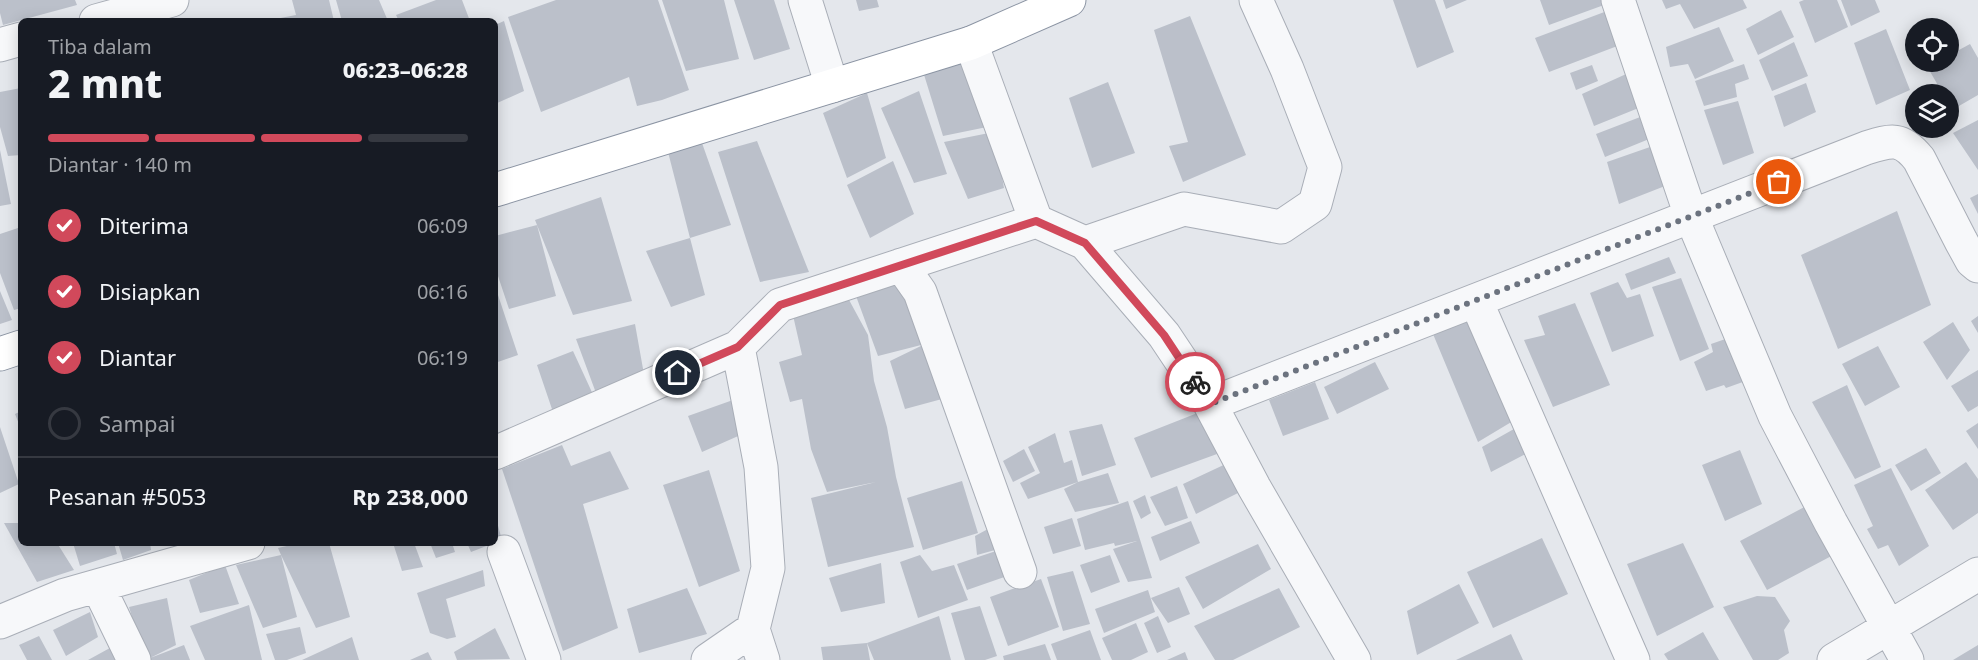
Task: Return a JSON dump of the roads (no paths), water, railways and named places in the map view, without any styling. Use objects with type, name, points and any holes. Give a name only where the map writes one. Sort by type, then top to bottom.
[{"type":"highway","points":[[498,189],[971,43],[1069,0]]},
{"type":"highway","points":[[0,354],[18,348]]},
{"type":"street","points":[[107,18],[172,0]]},
{"type":"street","points":[[805,0],[832,86]]},
{"type":"street","points":[[1085,243],[1184,209],[1281,227],[1315,204],[1325,167],[1287,69],[1256,0]]},
{"type":"street","points":[[1618,0],[1691,216],[1776,416],[1831,523],[1907,660]]},
{"type":"street","points":[[0,45],[18,40]]},
{"type":"street","points":[[971,43],[1036,221]]},
{"type":"street","points":[[1210,404],[1866,147],[1886,142],[1899,141],[1910,148],[1919,159],[1972,261],[1978,266]]},
{"type":"street","points":[[498,452],[738,347],[780,305],[1036,221],[1085,243],[1164,335],[1210,404],[1254,487],[1354,660]]},
{"type":"street","points":[[901,266],[921,292],[1020,572]]},
{"type":"street","points":[[1476,301],[1633,660]]},
{"type":"street","points":[[738,347],[761,467],[768,568],[753,629],[763,660]]},
{"type":"street","points":[[0,622],[65,595],[238,546]]},
{"type":"street","points":[[504,552],[544,660]]},
{"type":"street","points":[[1834,660],[1978,574]]},
{"type":"street","points":[[98,586],[134,660]]},
{"type":"street","points":[[708,660],[753,629]]}]
